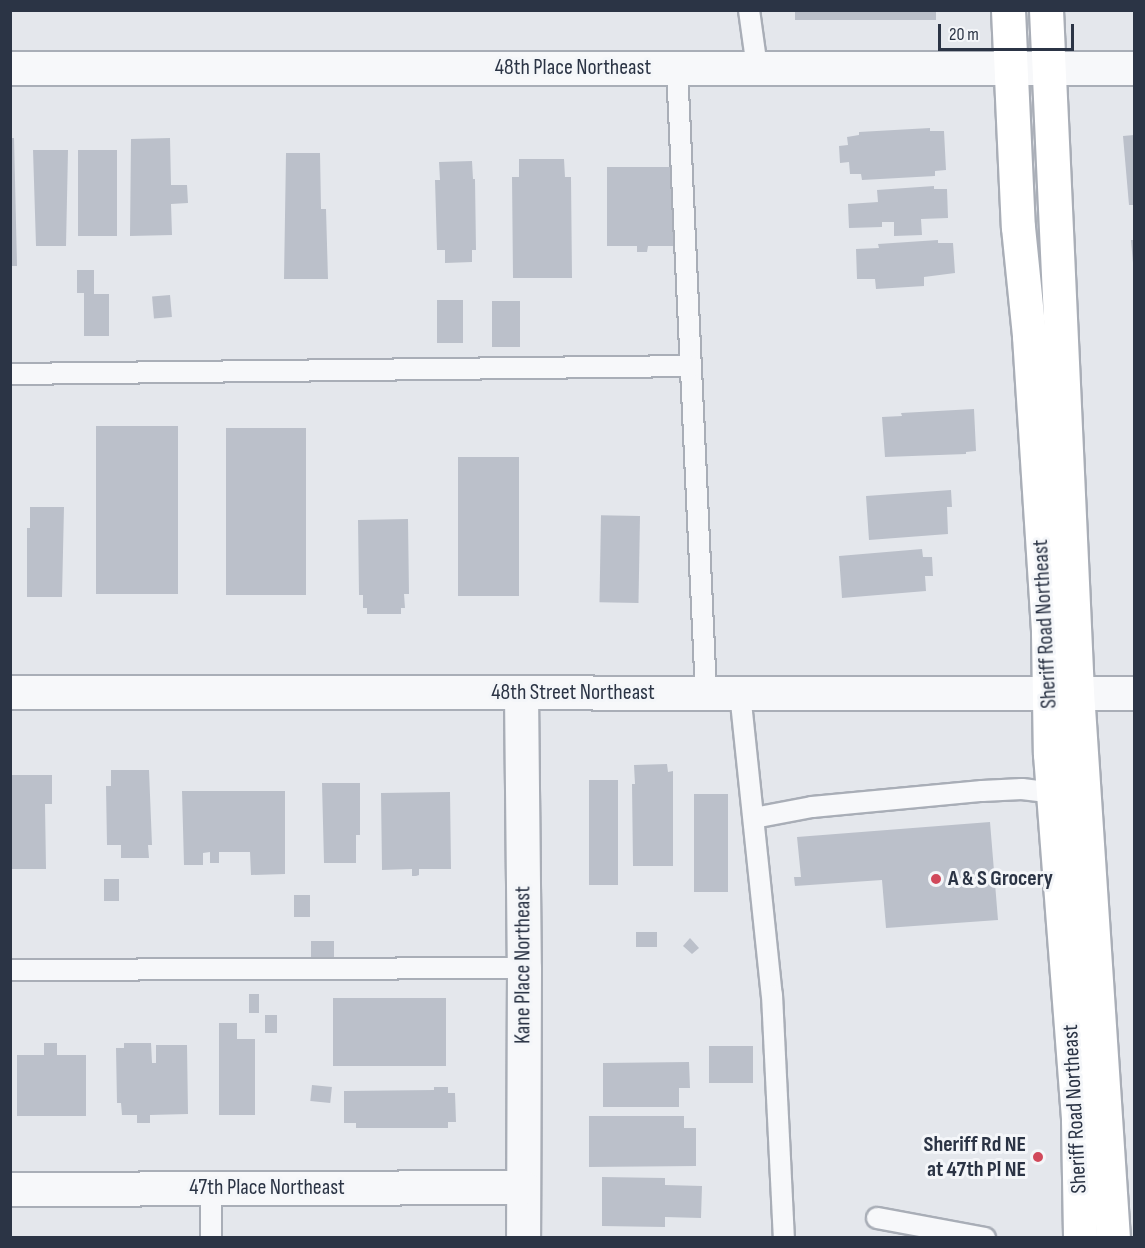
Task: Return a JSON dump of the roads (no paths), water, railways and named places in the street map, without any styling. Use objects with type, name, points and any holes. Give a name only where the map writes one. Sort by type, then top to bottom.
[{"type":"main road","name":"Sheriff Road Northeast","points":[[1008,10],[1018,227],[1113,1238]]},
{"type":"main road","name":"Sheriff Road Northeast","points":[[1046,10],[1063,692],[1053,793],[1078,1120],[1080,1238]]},
{"type":"street","name":"48th Place Northeast","points":[[10,68],[1134,68]]},
{"type":"street","name":"48th Street Northeast","points":[[10,692],[1134,693]]},
{"type":"street","name":"Kane Place Northeast","points":[[521,693],[524,968],[523,1238]]},
{"type":"street","name":"47th Place Northeast","points":[[10,1189],[523,1187]]},
{"type":"lane","points":[[749,10],[757,68]]},
{"type":"lane","points":[[677,68],[706,693]]},
{"type":"lane","points":[[10,374],[691,366]]},
{"type":"lane","points":[[740,693],[772,995],[784,1238]]},
{"type":"lane","points":[[754,818],[813,807],[982,791],[1022,789],[1053,793]]},
{"type":"lane","points":[[10,970],[524,968]]},
{"type":"lane","points":[[211,1188],[211,1238]]},
{"type":"lane","points":[[877,1218],[986,1238]]},
{"type":"place","name":"A & S Grocery","points":[[936,879]]},
{"type":"place","name":"Sheriff Rd NE at 47th Pl NE","points":[[1038,1157]]}]
